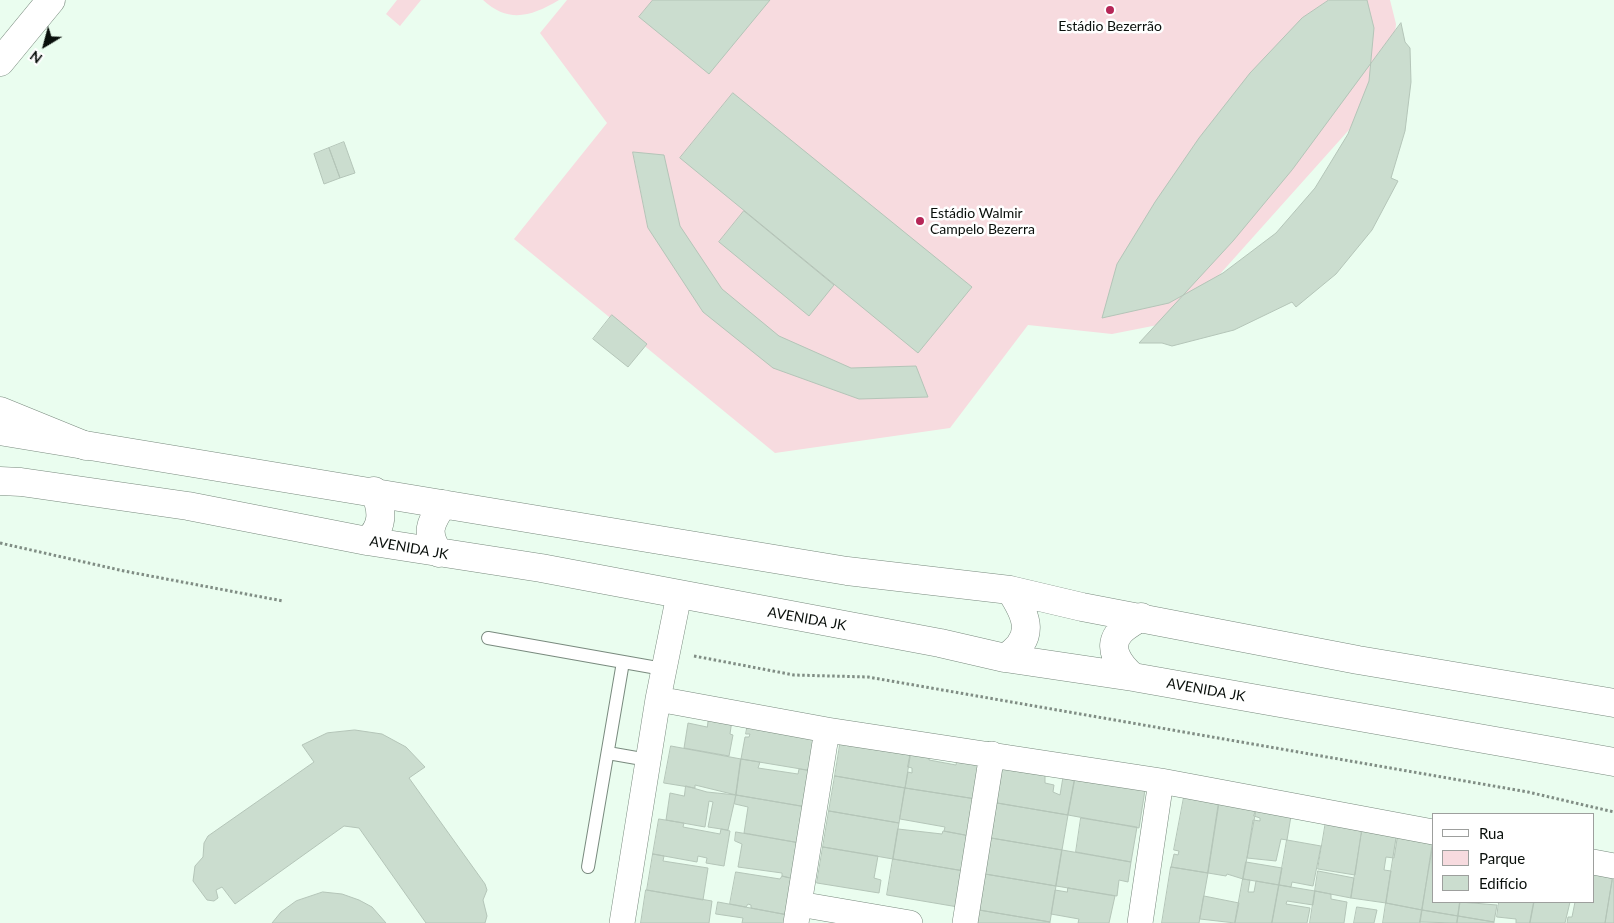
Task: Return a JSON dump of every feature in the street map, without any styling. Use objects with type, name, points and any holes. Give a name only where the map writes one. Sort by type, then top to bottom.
[{"type":"main road","points":[[0,62],[51,0]]},
{"type":"main road","points":[[0,411],[86,446]]},
{"type":"main road","points":[[0,431],[374,491],[847,571],[1010,590],[1082,607],[1358,660],[1614,703]]},
{"type":"main road","name":"AVENIDA JK","points":[[0,481],[21,482],[188,506],[439,553],[541,568],[679,596],[940,643],[1005,658],[1133,677],[1614,762]]},
{"type":"main road","points":[[367,540],[379,526],[381,512],[374,491]]},
{"type":"main road","points":[[439,553],[431,542],[431,529],[434,519],[444,504]]},
{"type":"main road","points":[[1005,658],[1018,649],[1027,632],[1025,617],[1010,590]]},
{"type":"main road","points":[[1133,677],[1120,666],[1116,656],[1115,644],[1120,631],[1141,617]]},
{"type":"street","points":[[622,923],[658,699],[679,596]]},
{"type":"street","points":[[658,699],[827,730],[1160,780],[1432,832]]},
{"type":"street","points":[[827,730],[798,913],[910,923]]},
{"type":"street","points":[[965,923],[992,754]]},
{"type":"street","points":[[1140,923],[1160,780]]},
{"type":"street","points":[[1594,862],[1614,866]]},
{"type":"lane","points":[[488,638],[623,662],[665,660]]},
{"type":"lane","points":[[588,867],[623,662]]},
{"type":"lane","points":[[608,753],[648,760]]},
{"type":"path","points":[[0,543],[124,571],[283,601]]},
{"type":"path","points":[[665,660],[794,675],[877,678],[1528,792],[1614,812]]},
{"type":"green space","points":[[397,0],[421,0],[400,26],[386,14]]},
{"type":"green space","points":[[483,0],[559,0],[530,13],[511,15],[493,8]]},
{"type":"green space","name":"Estádio Walmir Campelo Bezerra","points":[[567,0],[1390,0],[1396,24],[1390,84],[1178,321],[1112,334],[1028,325],[950,428],[775,453],[514,239],[607,123],[540,33]]},
{"type":"building","points":[[653,0],[770,0],[709,74],[639,17]]},
{"type":"building","points":[[1329,0],[1367,0],[1374,28],[1369,81],[1348,134],[1315,188],[1276,233],[1223,273],[1169,303],[1102,318],[1117,264],[1155,202],[1199,138],[1250,73],[1302,18]]},
{"type":"building","points":[[1401,23],[1405,42],[1410,48],[1411,82],[1405,131],[1391,178],[1398,181],[1372,230],[1336,274],[1296,307],[1292,302],[1234,330],[1172,346],[1162,343],[1139,343],[1233,241],[1292,170]]},
{"type":"building","points":[[733,93],[972,287],[918,353],[680,158]]},
{"type":"building","points":[[344,142],[355,173],[340,178],[329,148]]},
{"type":"building","points":[[329,148],[340,178],[324,184],[314,154]]},
{"type":"building","points":[[633,152],[664,155],[680,226],[722,289],[779,336],[851,368],[916,366],[928,397],[859,399],[773,368],[703,312],[648,228]]},
{"type":"building","points":[[744,211],[834,285],[809,316],[719,242]]},
{"type":"building","points":[[612,315],[647,344],[628,367],[593,339]]},
{"type":"building","points":[[709,716],[732,720],[730,734],[733,735],[729,756],[684,748],[688,723],[707,727]]},
{"type":"building","points":[[748,723],[819,735],[813,771],[741,759],[745,737],[749,737],[750,734],[746,734]]},
{"type":"building","points":[[355,730],[382,734],[406,747],[425,767],[409,778],[485,884],[487,890],[483,900],[487,916],[485,923],[426,923],[359,828],[344,826],[235,904],[222,887],[216,890],[218,898],[214,901],[207,900],[193,881],[195,866],[203,857],[204,843],[208,836],[314,762],[302,745],[327,733]]},
{"type":"building","points":[[841,739],[911,751],[905,788],[835,776]]},
{"type":"building","points":[[671,746],[741,759],[736,795],[695,785],[695,788],[664,783]]},
{"type":"building","points":[[911,751],[930,754],[929,760],[956,765],[957,759],[983,764],[976,799],[905,788],[908,772],[912,773],[912,768],[908,767]]},
{"type":"building","points":[[741,759],[760,762],[758,768],[798,774],[799,769],[813,771],[807,807],[736,795]]},
{"type":"building","points":[[1003,767],[1045,774],[1045,783],[1054,785],[1053,792],[1060,795],[1063,777],[1075,778],[1068,815],[997,803]]},
{"type":"building","points":[[835,776],[905,788],[899,823],[829,811]]},
{"type":"building","points":[[1075,778],[1145,790],[1139,828],[1068,815]]},
{"type":"building","points":[[686,786],[707,792],[736,795],[728,830],[708,827],[713,802],[709,801],[705,827],[666,820],[670,793],[684,796]]},
{"type":"building","points":[[905,788],[976,799],[970,836],[944,831],[945,827],[900,819]]},
{"type":"building","points":[[736,795],[806,807],[800,843],[744,833],[748,807],[735,804]]},
{"type":"building","points":[[1184,797],[1219,803],[1208,873],[1171,867],[1174,854],[1178,855],[1179,851],[1174,850]]},
{"type":"building","points":[[1219,802],[1256,810],[1243,879],[1227,874],[1226,876],[1208,873]]},
{"type":"building","points":[[997,803],[1068,815],[1062,850],[991,838]]},
{"type":"building","points":[[1256,810],[1291,816],[1287,840],[1281,839],[1276,861],[1247,858],[1253,820],[1260,821],[1260,818],[1254,816]]},
{"type":"building","points":[[829,811],[899,823],[893,859],[823,847]]},
{"type":"building","points":[[1081,818],[1137,827],[1131,862],[1076,852]]},
{"type":"building","points":[[659,819],[684,823],[683,827],[720,834],[721,829],[730,831],[724,866],[706,863],[707,858],[698,856],[697,862],[653,854]]},
{"type":"building","points":[[1326,821],[1362,827],[1355,875],[1318,869]]},
{"type":"building","points":[[1363,827],[1398,833],[1394,858],[1386,857],[1384,870],[1391,871],[1386,903],[1351,898]]},
{"type":"building","points":[[898,829],[942,834],[943,831],[970,836],[964,871],[893,859]]},
{"type":"building","points":[[736,832],[800,843],[794,879],[782,876],[782,873],[738,867],[742,844],[735,841]]},
{"type":"building","points":[[1397,834],[1432,839],[1422,910],[1386,903]]},
{"type":"building","points":[[991,838],[1062,850],[1056,886],[985,874]]},
{"type":"building","points":[[1287,840],[1321,846],[1313,886],[1292,882],[1291,887],[1279,885]]},
{"type":"building","points":[[823,847],[878,856],[874,878],[881,880],[879,893],[817,883]]},
{"type":"building","points":[[1062,850],[1131,862],[1128,882],[1119,880],[1117,896],[1056,886]]},
{"type":"building","points":[[1432,850],[1432,903],[1460,903],[1458,916],[1422,910]]},
{"type":"building","points":[[653,854],[664,856],[663,861],[708,868],[703,900],[647,890]]},
{"type":"building","points":[[893,859],[964,871],[958,907],[887,895]]},
{"type":"building","points":[[1246,862],[1282,868],[1279,885],[1243,879]]},
{"type":"building","points":[[1594,865],[1614,868],[1605,923],[1567,923],[1568,917],[1572,917],[1575,903],[1594,903]]},
{"type":"building","points":[[1171,867],[1208,873],[1199,923],[1162,923]]},
{"type":"building","points":[[1614,870],[1614,923],[1605,923],[1612,881]]},
{"type":"building","points":[[1318,871],[1354,878],[1351,898],[1315,891]]},
{"type":"building","points":[[736,872],[780,879],[782,876],[794,879],[788,915],[751,908],[751,905],[748,904],[746,907],[730,904]]},
{"type":"building","points":[[985,874],[1056,886],[1050,922],[979,910]]},
{"type":"building","points":[[1243,879],[1250,880],[1248,892],[1254,892],[1256,881],[1279,885],[1272,923],[1235,923]]},
{"type":"building","points":[[1279,885],[1315,891],[1313,905],[1287,901],[1286,904],[1310,908],[1307,923],[1272,923]]},
{"type":"building","points":[[1068,888],[1115,896],[1109,923],[1078,923],[1079,919],[1051,914],[1055,890],[1067,892]]},
{"type":"building","points":[[646,890],[712,901],[709,923],[641,923]]},
{"type":"building","points":[[1315,891],[1331,894],[1331,899],[1347,902],[1344,923],[1310,923]]},
{"type":"building","points":[[323,892],[342,894],[359,900],[372,907],[386,923],[272,923],[281,912],[296,901]]},
{"type":"building","points":[[1204,896],[1239,903],[1235,923],[1200,919]]},
{"type":"building","points":[[718,902],[788,915],[786,923],[742,923],[743,918],[716,914]]},
{"type":"building","points":[[1386,903],[1422,910],[1420,923],[1383,923]]},
{"type":"building","points":[[1460,903],[1497,905],[1494,922],[1458,916]]},
{"type":"building","points":[[1499,903],[1534,903],[1530,923],[1516,923],[1516,919],[1497,917]]},
{"type":"building","points":[[1534,903],[1570,903],[1565,923],[1530,923]]},
{"type":"building","points":[[1357,907],[1377,910],[1374,923],[1354,923]]},
{"type":"building","points":[[979,910],[1050,922],[1050,923],[977,923]]},
{"type":"building","points":[[1422,910],[1458,916],[1457,923],[1420,922]]},
{"type":"building","points":[[1458,916],[1494,922],[1494,923],[1457,923]]},
{"type":"place","name":"Estádio Bezerrão","points":[[1110,10]]},
{"type":"place","name":"Estádio Walmir Campelo Bezerra","points":[[920,221]]}]
